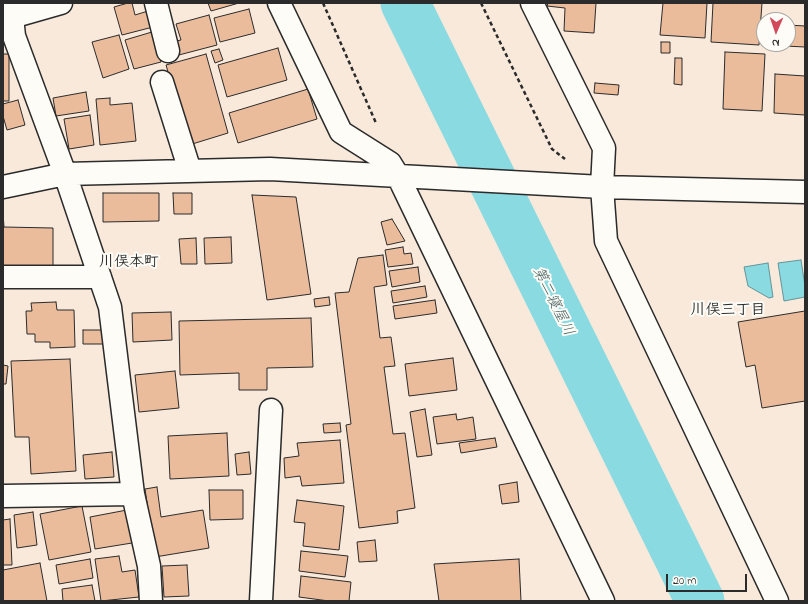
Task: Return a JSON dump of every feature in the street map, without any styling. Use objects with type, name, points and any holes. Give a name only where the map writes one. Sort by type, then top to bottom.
[{"type":"street","points":[[61,3],[12,10],[14,36],[65,174],[110,307],[133,494],[149,566],[151,601]]},
{"type":"street","points":[[156,3],[168,51]]},
{"type":"street","points":[[279,3],[341,132],[390,163],[398,176],[603,601]]},
{"type":"street","points":[[532,3],[604,148],[602,187],[606,241],[777,601]]},
{"type":"street","points":[[162,82],[190,171]]},
{"type":"street","points":[[3,187],[65,174],[270,169],[602,187],[805,192]]},
{"type":"street","points":[[3,277],[100,277]]},
{"type":"street","points":[[261,601],[271,410]]},
{"type":"street","points":[[3,496],[133,494]]},
{"type":"path","points":[[323,3],[378,127]]},
{"type":"path","points":[[481,3],[552,149],[571,163]]},
{"type":"water","points":[[801,260],[805,297],[784,301],[778,263]]},
{"type":"water","points":[[768,263],[773,297],[769,298],[748,286],[744,267]]},
{"type":"building","points":[[132,3],[135,15],[148,11],[153,27],[122,35],[114,7]]},
{"type":"building","points":[[208,3],[239,3],[211,11]]},
{"type":"building","points":[[548,3],[596,3],[594,33],[564,31],[565,8],[547,6]]},
{"type":"building","points":[[663,3],[707,3],[705,38],[660,35]]},
{"type":"building","points":[[713,3],[762,3],[761,12],[756,12],[756,45],[711,42]]},
{"type":"building","points":[[249,9],[255,33],[220,42],[214,18]]},
{"type":"building","points":[[209,15],[217,45],[175,56],[171,42],[181,40],[176,24]]},
{"type":"building","points":[[796,25],[805,26],[805,47],[796,47]]},
{"type":"building","points":[[152,32],[161,62],[134,69],[125,40]]},
{"type":"building","points":[[119,35],[129,69],[103,78],[92,42]]},
{"type":"building","points":[[661,42],[670,42],[670,53],[661,53]]},
{"type":"building","points":[[278,48],[287,80],[227,97],[218,65]]},
{"type":"building","points":[[219,49],[223,60],[215,63],[211,51]]},
{"type":"building","points":[[725,52],[765,54],[762,111],[723,109]]},
{"type":"building","points":[[3,54],[9,54],[9,101],[3,101]]},
{"type":"building","points":[[206,54],[228,133],[189,145],[166,65]]},
{"type":"building","points":[[675,58],[682,58],[682,85],[674,84]]},
{"type":"building","points":[[775,74],[805,76],[805,115],[774,113]]},
{"type":"building","points":[[595,83],[619,85],[618,95],[594,93]]},
{"type":"building","points":[[308,89],[317,119],[238,143],[229,113]]},
{"type":"building","points":[[86,92],[89,111],[56,116],[53,98]]},
{"type":"building","points":[[110,98],[110,105],[132,103],[136,141],[100,145],[96,99]]},
{"type":"building","points":[[18,100],[25,125],[7,130],[3,116],[3,104]]},
{"type":"building","points":[[90,115],[94,145],[69,149],[64,119]]},
{"type":"building","points":[[103,193],[159,193],[159,221],[103,222]]},
{"type":"building","points":[[173,193],[192,193],[192,214],[174,214]]},
{"type":"building","points":[[252,195],[296,197],[311,294],[267,300]]},
{"type":"building","points":[[3,213],[4,227],[53,228],[53,268],[3,268]]},
{"type":"building","points":[[392,219],[405,241],[387,245],[381,222]]},
{"type":"building","points":[[231,237],[232,263],[205,264],[204,238]]},
{"type":"building","points":[[196,238],[197,264],[181,264],[179,239]]},
{"type":"building","points":[[403,247],[404,254],[411,253],[413,264],[388,267],[385,250]]},
{"type":"building","points":[[383,255],[387,285],[374,287],[380,338],[391,337],[395,366],[384,367],[393,434],[405,433],[415,508],[397,511],[398,523],[359,528],[346,425],[351,424],[335,293],[349,292],[358,258]]},
{"type":"building","points":[[418,267],[420,282],[392,287],[389,271]]},
{"type":"building","points":[[425,286],[427,297],[393,303],[391,291]]},
{"type":"building","points":[[329,297],[330,305],[315,307],[314,299]]},
{"type":"building","points":[[435,300],[437,313],[395,319],[393,306]]},
{"type":"building","points":[[56,302],[57,310],[74,310],[75,347],[50,348],[50,342],[35,342],[35,334],[27,334],[26,311],[32,311],[31,303]]},
{"type":"building","points":[[805,311],[805,401],[762,408],[755,365],[746,367],[738,322]]},
{"type":"building","points":[[171,312],[172,340],[133,342],[132,313]]},
{"type":"building","points":[[311,318],[313,367],[267,368],[267,390],[239,390],[239,373],[180,375],[179,321]]},
{"type":"building","points":[[83,330],[104,330],[104,344],[83,344]]},
{"type":"building","points":[[453,358],[457,390],[409,396],[405,364]]},
{"type":"building","points":[[70,359],[76,471],[31,474],[29,437],[15,437],[11,361]]},
{"type":"building","points":[[3,365],[8,366],[6,384],[3,384]]},
{"type":"building","points":[[175,371],[179,408],[139,412],[135,375]]},
{"type":"building","points":[[425,409],[432,455],[417,457],[410,412]]},
{"type":"building","points":[[456,414],[457,420],[473,417],[476,439],[437,444],[433,417]]},
{"type":"building","points":[[340,423],[341,432],[324,433],[323,424]]},
{"type":"building","points":[[227,433],[229,476],[170,479],[168,436]]},
{"type":"building","points":[[495,438],[497,447],[461,453],[459,443]]},
{"type":"building","points":[[340,440],[344,483],[302,486],[300,476],[285,478],[284,458],[299,456],[297,443]]},
{"type":"building","points":[[112,452],[114,477],[85,479],[83,455]]},
{"type":"building","points":[[249,452],[251,474],[237,475],[235,454]]},
{"type":"building","points":[[517,482],[519,502],[502,504],[499,485]]},
{"type":"building","points":[[157,487],[161,517],[203,510],[209,548],[155,557],[145,489]]},
{"type":"building","points":[[209,490],[243,490],[243,519],[210,520]]},
{"type":"building","points":[[297,500],[344,506],[339,550],[303,546],[305,523],[294,522]]},
{"type":"building","points":[[82,506],[91,552],[49,560],[40,514]]},
{"type":"building","points":[[127,510],[132,543],[95,549],[90,517]]},
{"type":"building","points":[[33,512],[37,545],[17,548],[14,515]]},
{"type":"building","points":[[10,519],[12,565],[3,565],[3,520]]},
{"type":"building","points":[[375,540],[377,561],[359,562],[357,542]]},
{"type":"building","points":[[301,551],[348,556],[345,577],[299,571]]},
{"type":"building","points":[[119,556],[122,572],[135,570],[139,597],[101,601],[95,559]]},
{"type":"building","points":[[90,559],[93,578],[59,584],[56,565]]},
{"type":"building","points":[[519,559],[521,601],[439,601],[434,564]]},
{"type":"building","points":[[40,563],[47,601],[3,601],[3,570]]},
{"type":"building","points":[[187,565],[189,596],[164,597],[162,566]]},
{"type":"building","points":[[301,576],[351,582],[349,601],[329,601],[299,597]]},
{"type":"building","points":[[92,585],[95,601],[63,601],[62,589]]},
{"type":"waterway","name":"第二寝屋川","points":[[405,3],[700,601]]},
{"type":"district","name":"川俣本町","points":[[129,264]]},
{"type":"district","name":"川俣三丁目","points":[[728,312]]}]
